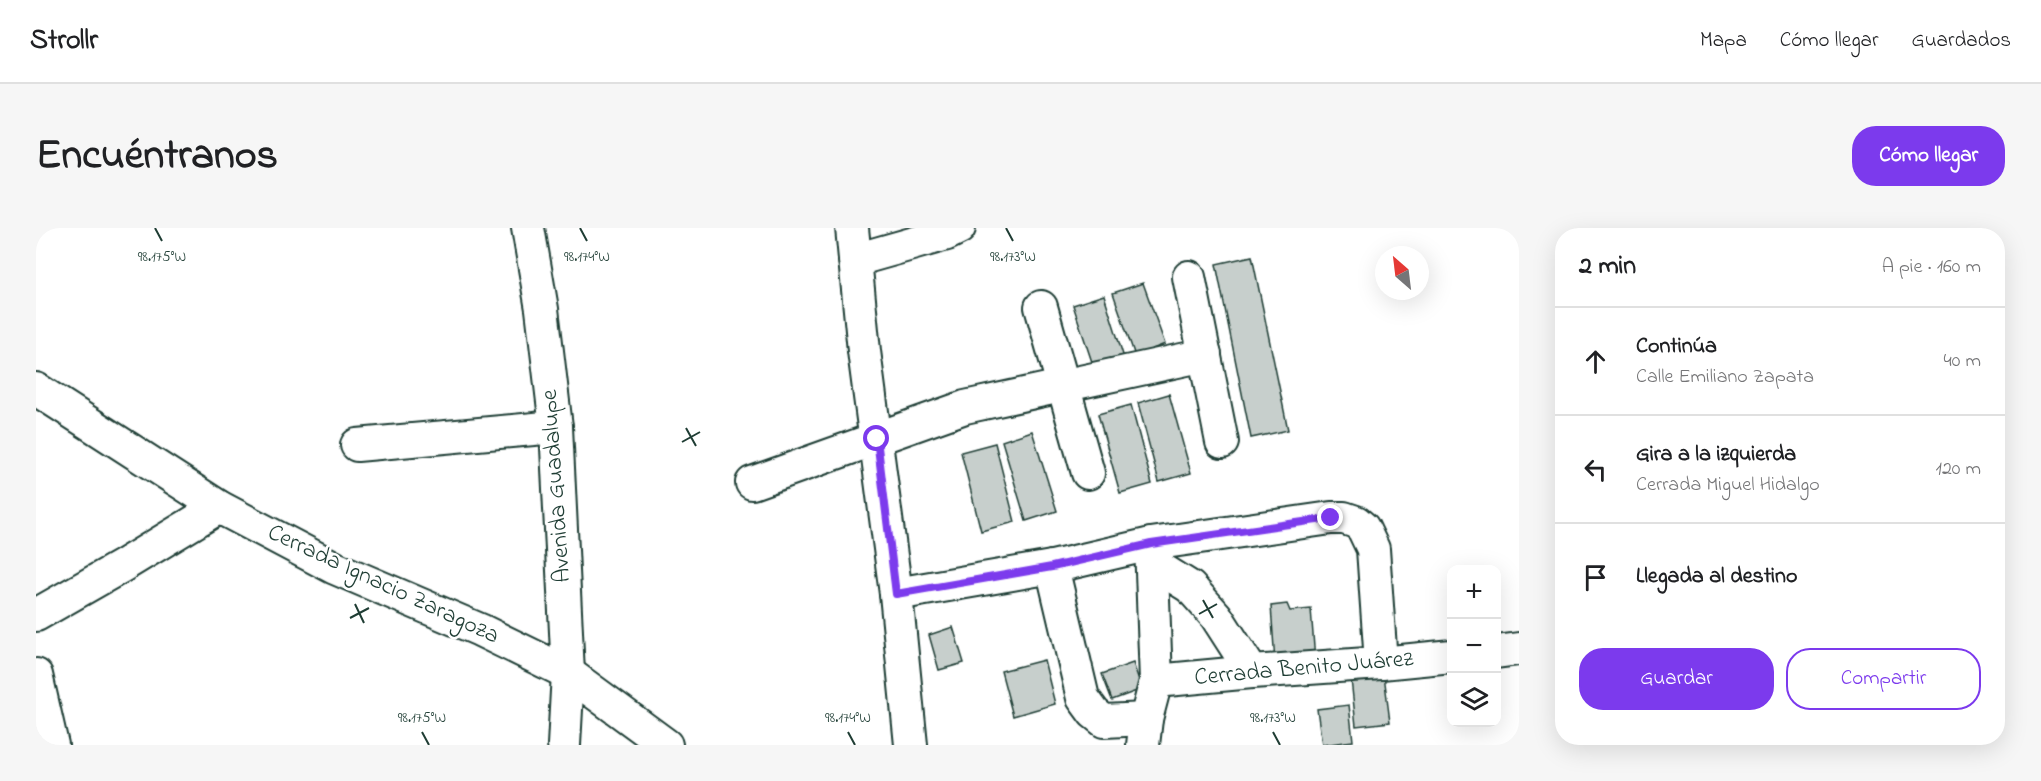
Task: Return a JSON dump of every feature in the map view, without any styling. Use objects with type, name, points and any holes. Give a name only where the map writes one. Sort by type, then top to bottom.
[{"type":"street","name":"Avenida Guadalupe","points":[[528,228],[542,309],[556,428],[568,673],[564,745]]},
{"type":"street","points":[[852,228],[864,351],[896,594],[911,745]]},
{"type":"street","points":[[855,260],[953,231]]},
{"type":"street","points":[[1190,277],[1222,442]]},
{"type":"street","points":[[1041,307],[1088,473]]},
{"type":"street","points":[[752,483],[964,407],[1205,356]]},
{"type":"street","name":"Cerrada Ignacio Zaragoza","points":[[36,389],[219,507],[335,568],[480,630],[568,673],[666,745]]},
{"type":"street","points":[[357,445],[556,428]]},
{"type":"street","points":[[36,615],[219,507]]},
{"type":"street","points":[[896,594],[1052,567],[1152,554],[1331,518],[1344,518],[1356,522],[1363,528],[1373,549],[1381,663]]},
{"type":"street","points":[[1052,567],[1083,698],[1104,721],[1144,732],[1156,681],[1152,554]]},
{"type":"street","points":[[1152,554],[1190,587],[1216,616],[1252,672]]},
{"type":"street","points":[[1501,652],[1519,650]]},
{"type":"street","name":"Cerrada Benito Juárez","points":[[1156,681],[1447,656]]},
{"type":"street","points":[[36,675],[52,745]]},
{"type":"building","points":[[1252,256],[1288,430],[1251,438],[1216,264]]},
{"type":"building","points":[[1143,283],[1165,344],[1135,356],[1113,293]]},
{"type":"building","points":[[1104,295],[1124,358],[1094,368],[1073,305]]},
{"type":"building","points":[[1169,394],[1191,473],[1159,482],[1138,403]]},
{"type":"building","points":[[1131,405],[1152,484],[1120,493],[1098,414]]},
{"type":"building","points":[[1032,431],[1057,511],[1026,521],[1002,441]]},
{"type":"building","points":[[995,443],[1015,522],[981,531],[961,452]]},
{"type":"building","points":[[1287,604],[1290,611],[1311,609],[1315,660],[1275,662],[1271,606]]},
{"type":"building","points":[[953,627],[964,663],[939,670],[929,635]]},
{"type":"building","points":[[1044,660],[1055,704],[1013,716],[1001,671]]},
{"type":"building","points":[[1133,663],[1142,689],[1112,700],[1102,674]]},
{"type":"building","points":[[1384,675],[1390,722],[1356,726],[1351,679]]},
{"type":"building","points":[[1349,705],[1353,741],[1322,745],[1317,709]]},
{"type":"route","points":[[877,439],[896,594],[1052,567],[1151,544],[1331,518]]}]
